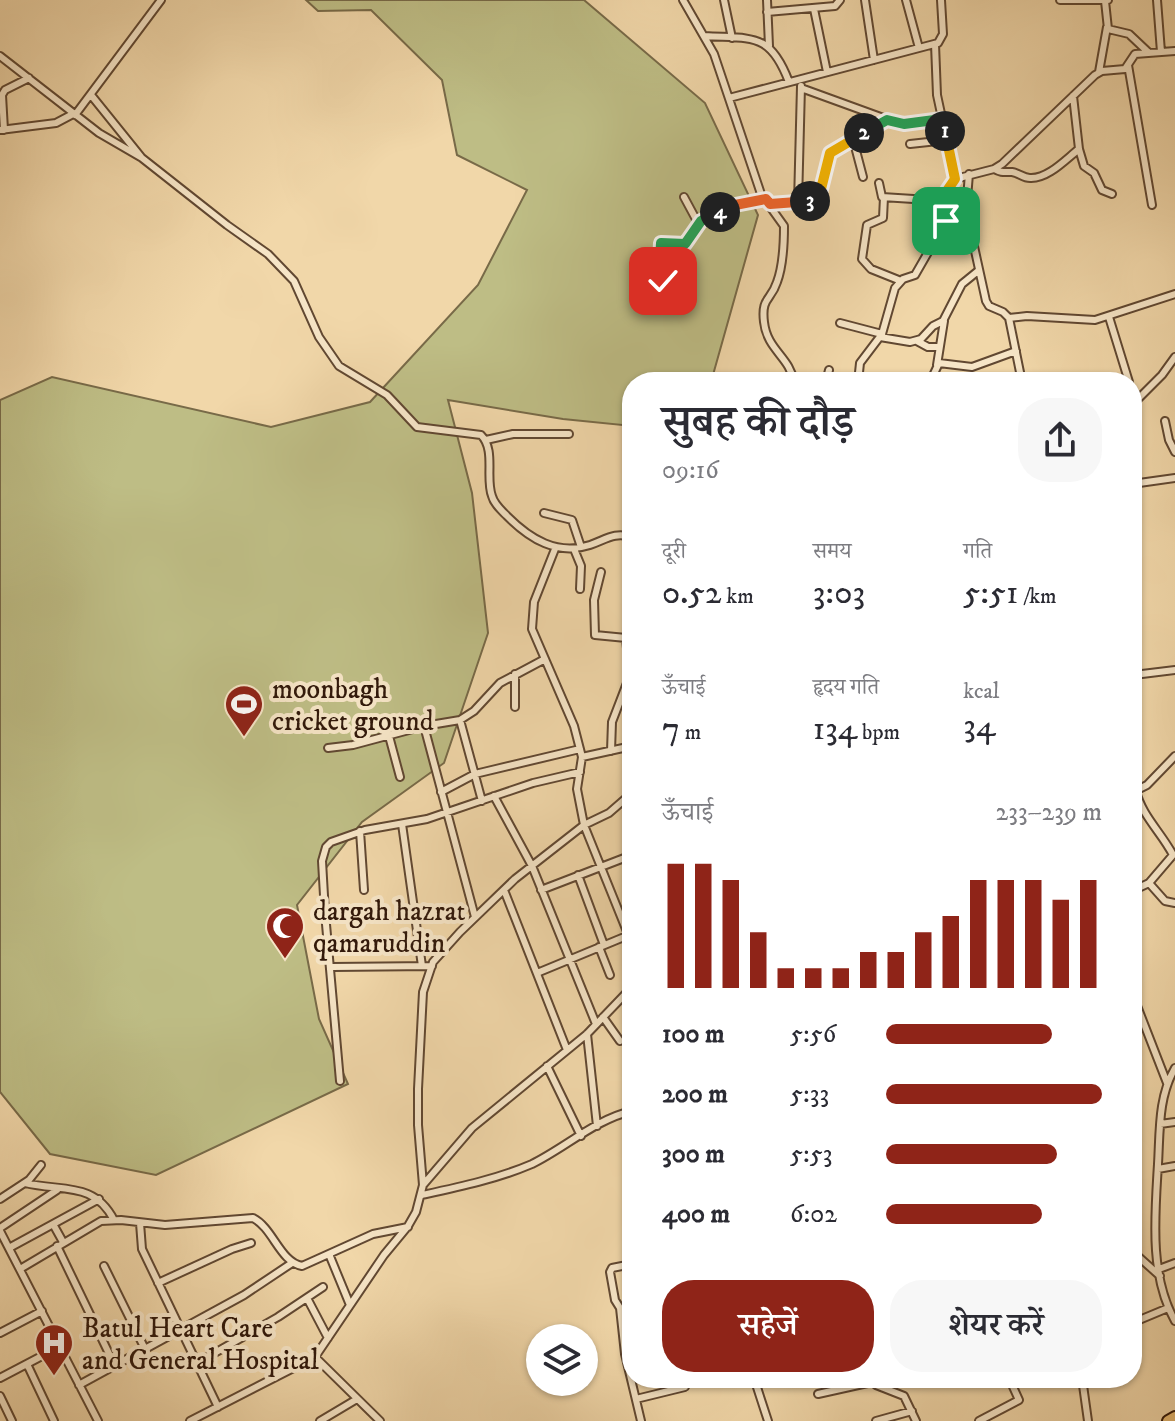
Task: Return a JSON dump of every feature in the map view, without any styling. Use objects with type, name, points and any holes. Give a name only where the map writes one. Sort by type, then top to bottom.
[{"type":"highway","points":[[1168,1421],[1175,1417]]},
{"type":"street","points":[[29,78],[3,90],[2,130],[56,123],[74,114],[161,0]]},
{"type":"street","points":[[683,0],[705,36],[761,194],[784,226],[777,285],[764,305],[764,323],[766,336],[776,353],[788,363],[791,372]]},
{"type":"street","points":[[724,0],[732,38]]},
{"type":"street","points":[[767,0],[769,46]]},
{"type":"street","points":[[806,0],[827,72]]},
{"type":"street","points":[[767,12],[835,6],[840,0]]},
{"type":"street","points":[[865,0],[874,60]]},
{"type":"street","points":[[906,0],[919,48]]},
{"type":"street","points":[[729,98],[935,44],[943,34],[941,0]]},
{"type":"street","points":[[859,372],[860,363],[881,336],[893,294],[901,281],[915,275],[948,217],[945,191],[955,179],[994,169],[1028,141],[1099,72],[1107,27],[1106,1],[1060,0]]},
{"type":"street","points":[[1157,0],[1161,52]]},
{"type":"street","points":[[1107,27],[1129,34],[1149,53]]},
{"type":"street","points":[[705,36],[752,40],[769,46],[778,54],[789,82]]},
{"type":"street","points":[[935,44],[936,88],[955,179]]},
{"type":"street","points":[[1099,72],[1122,70],[1133,55],[1175,51]]},
{"type":"street","points":[[0,56],[99,133],[142,158],[281,266],[303,297],[319,337],[339,366],[387,395],[417,427],[475,433],[486,440],[513,434],[569,434]]},
{"type":"street","points":[[1128,65],[1152,205]]},
{"type":"street","points":[[798,203],[801,79]]},
{"type":"street","points":[[801,88],[904,124],[942,119]]},
{"type":"street","points":[[91,95],[142,158]]},
{"type":"street","points":[[1073,96],[1079,149],[1085,167],[1093,172],[1102,190],[1112,194]]},
{"type":"street","points":[[649,309],[652,286],[665,278],[660,261],[660,244],[685,244],[698,223],[730,206],[768,201],[798,203],[817,198],[828,155],[887,120]]},
{"type":"street","points":[[853,139],[863,177]]},
{"type":"street","points":[[910,144],[947,140]]},
{"type":"street","points":[[994,169],[1029,179],[1037,178],[1059,166],[1079,149]]},
{"type":"street","points":[[969,174],[965,203],[978,271],[987,304],[1009,318],[1020,372]]},
{"type":"street","points":[[879,183],[880,194],[884,197],[945,201]]},
{"type":"street","points":[[684,197],[698,223]]},
{"type":"street","points":[[884,197],[883,218],[867,225],[862,259],[871,269],[901,281]]},
{"type":"street","points":[[948,217],[967,217]]},
{"type":"street","points":[[934,372],[945,317],[962,284],[978,271]]},
{"type":"street","points":[[1009,318],[1027,316],[1080,321],[1109,317],[1175,294]]},
{"type":"street","points":[[917,341],[945,317]]},
{"type":"street","points":[[1109,317],[1126,372]]},
{"type":"street","points":[[840,323],[881,336],[939,347]]},
{"type":"street","points":[[937,365],[969,367],[1016,351]]},
{"type":"street","points":[[1142,394],[1175,357]]},
{"type":"street","points":[[1165,421],[1175,452]]},
{"type":"street","points":[[486,440],[494,501],[535,540],[555,549],[578,548],[611,535],[622,536]]},
{"type":"street","points":[[1142,482],[1175,477]]},
{"type":"street","points":[[544,513],[572,520],[581,566],[580,589]]},
{"type":"street","points":[[555,549],[531,616],[535,639],[574,726],[581,753],[577,789],[584,825],[622,917]]},
{"type":"street","points":[[601,572],[594,600],[595,635],[622,638]]},
{"type":"street","points":[[328,748],[460,720],[474,711],[494,687],[545,659]]},
{"type":"street","points":[[1142,674],[1175,670]]},
{"type":"street","points":[[515,674],[515,707]]},
{"type":"street","points":[[611,751],[614,714],[622,697]]},
{"type":"street","points":[[460,720],[482,801]]},
{"type":"street","points":[[424,726],[475,917]]},
{"type":"street","points":[[389,736],[400,777]]},
{"type":"street","points":[[441,792],[475,774],[581,753],[622,748]]},
{"type":"street","points":[[1142,788],[1175,756]]},
{"type":"street","points":[[340,1081],[325,913],[323,853],[331,842],[360,831],[446,813],[533,783],[580,772]]},
{"type":"street","points":[[494,796],[532,866],[596,1024]]},
{"type":"street","points":[[190,1421],[315,1357],[384,1255],[408,1226],[422,1195],[423,1185],[418,1089],[423,992],[432,966],[443,950],[504,890],[584,825],[609,813],[622,802]]},
{"type":"street","points":[[1142,810],[1174,854],[1149,883],[1142,886]]},
{"type":"street","points":[[402,824],[422,966]]},
{"type":"street","points":[[360,831],[364,890]]},
{"type":"street","points":[[541,890],[622,858]]},
{"type":"street","points":[[578,875],[610,975]]},
{"type":"street","points":[[1149,883],[1165,901],[1175,903]]},
{"type":"street","points":[[504,890],[567,1050]]},
{"type":"street","points":[[537,973],[622,938]]},
{"type":"street","points":[[332,967],[432,966]]},
{"type":"street","points":[[423,1185],[472,1128],[587,1034],[622,997]]},
{"type":"street","points":[[603,1017],[620,1041]]},
{"type":"street","points":[[1142,1019],[1167,1085]]},
{"type":"street","points":[[587,1034],[597,1126]]},
{"type":"street","points":[[547,1066],[581,1136]]},
{"type":"street","points":[[1175,1068],[1167,1085],[1160,1124],[1155,1223],[1160,1273],[1168,1308],[1175,1321]]},
{"type":"street","points":[[422,1195],[520,1168],[622,1116]]},
{"type":"street","points":[[1160,1124],[1175,1122]]},
{"type":"street","points":[[0,1199],[25,1183],[41,1165]]},
{"type":"street","points":[[1158,1169],[1175,1166]]},
{"type":"street","points":[[25,1183],[88,1192],[99,1199],[114,1220]]},
{"type":"street","points":[[58,1190],[0,1229],[96,1418],[84,1421]]},
{"type":"street","points":[[9,1248],[99,1199]]},
{"type":"street","points":[[20,1269],[101,1221],[165,1225],[253,1218],[264,1225],[296,1266],[309,1265],[373,1234],[408,1226]]},
{"type":"street","points":[[140,1223],[142,1249],[218,1407]]},
{"type":"street","points":[[53,1224],[115,1366]]},
{"type":"street","points":[[158,1283],[251,1243]]},
{"type":"street","points":[[329,1254],[350,1305]]},
{"type":"street","points":[[1142,1259],[1160,1273]]},
{"type":"street","points":[[79,1385],[244,1295],[292,1263]]},
{"type":"street","points":[[1160,1273],[1175,1263]]},
{"type":"street","points":[[104,1266],[145,1349]]},
{"type":"street","points":[[622,1267],[610,1270],[615,1300],[620,1308],[622,1332]]},
{"type":"street","points":[[197,1363],[323,1287]]},
{"type":"street","points":[[307,1298],[328,1338]]},
{"type":"street","points":[[1142,1319],[1168,1308]]},
{"type":"street","points":[[0,1333],[42,1311]]},
{"type":"street","points":[[0,1378],[59,1347]]},
{"type":"street","points":[[315,1357],[380,1421]]},
{"type":"street","points":[[27,1364],[54,1421]]},
{"type":"street","points":[[634,1388],[641,1421]]},
{"type":"street","points":[[636,1399],[681,1388]]},
{"type":"street","points":[[755,1421],[767,1419],[757,1388]]},
{"type":"street","points":[[818,1394],[841,1388]]},
{"type":"street","points":[[888,1388],[901,1394],[916,1421]]},
{"type":"street","points":[[979,1421],[1019,1400],[1014,1388]]},
{"type":"street","points":[[1083,1388],[1088,1421]]},
{"type":"street","points":[[0,1396],[12,1421]]},
{"type":"street","points":[[320,1421],[357,1399]]},
{"type":"street","points":[[876,1421],[912,1411]]},
{"type":"shaded area","points":[[306,0],[584,0],[705,103],[758,215],[714,372],[622,372],[622,425],[563,419],[448,400],[472,493],[488,633],[444,763],[362,822],[297,905],[319,1019],[348,1084],[156,1175],[50,1154],[0,1092],[0,400],[52,377],[271,427],[370,402],[478,285],[527,190],[457,155],[442,80],[371,10],[318,11]]},
{"type":"place","name":"moonbagh cricket ground","points":[[244,738]]},
{"type":"place","name":"dargah hazrat qamaruddin","points":[[285,960]]},
{"type":"place","name":"Batul Heart Care and General Hospital","points":[[54,1377]]},
{"type":"route","points":[[663,281],[661,243],[685,244],[698,223],[730,206],[766,199],[770,204],[798,203],[817,198],[830,153],[887,120],[913,124],[942,119],[955,179],[944,195],[946,221]]}]
